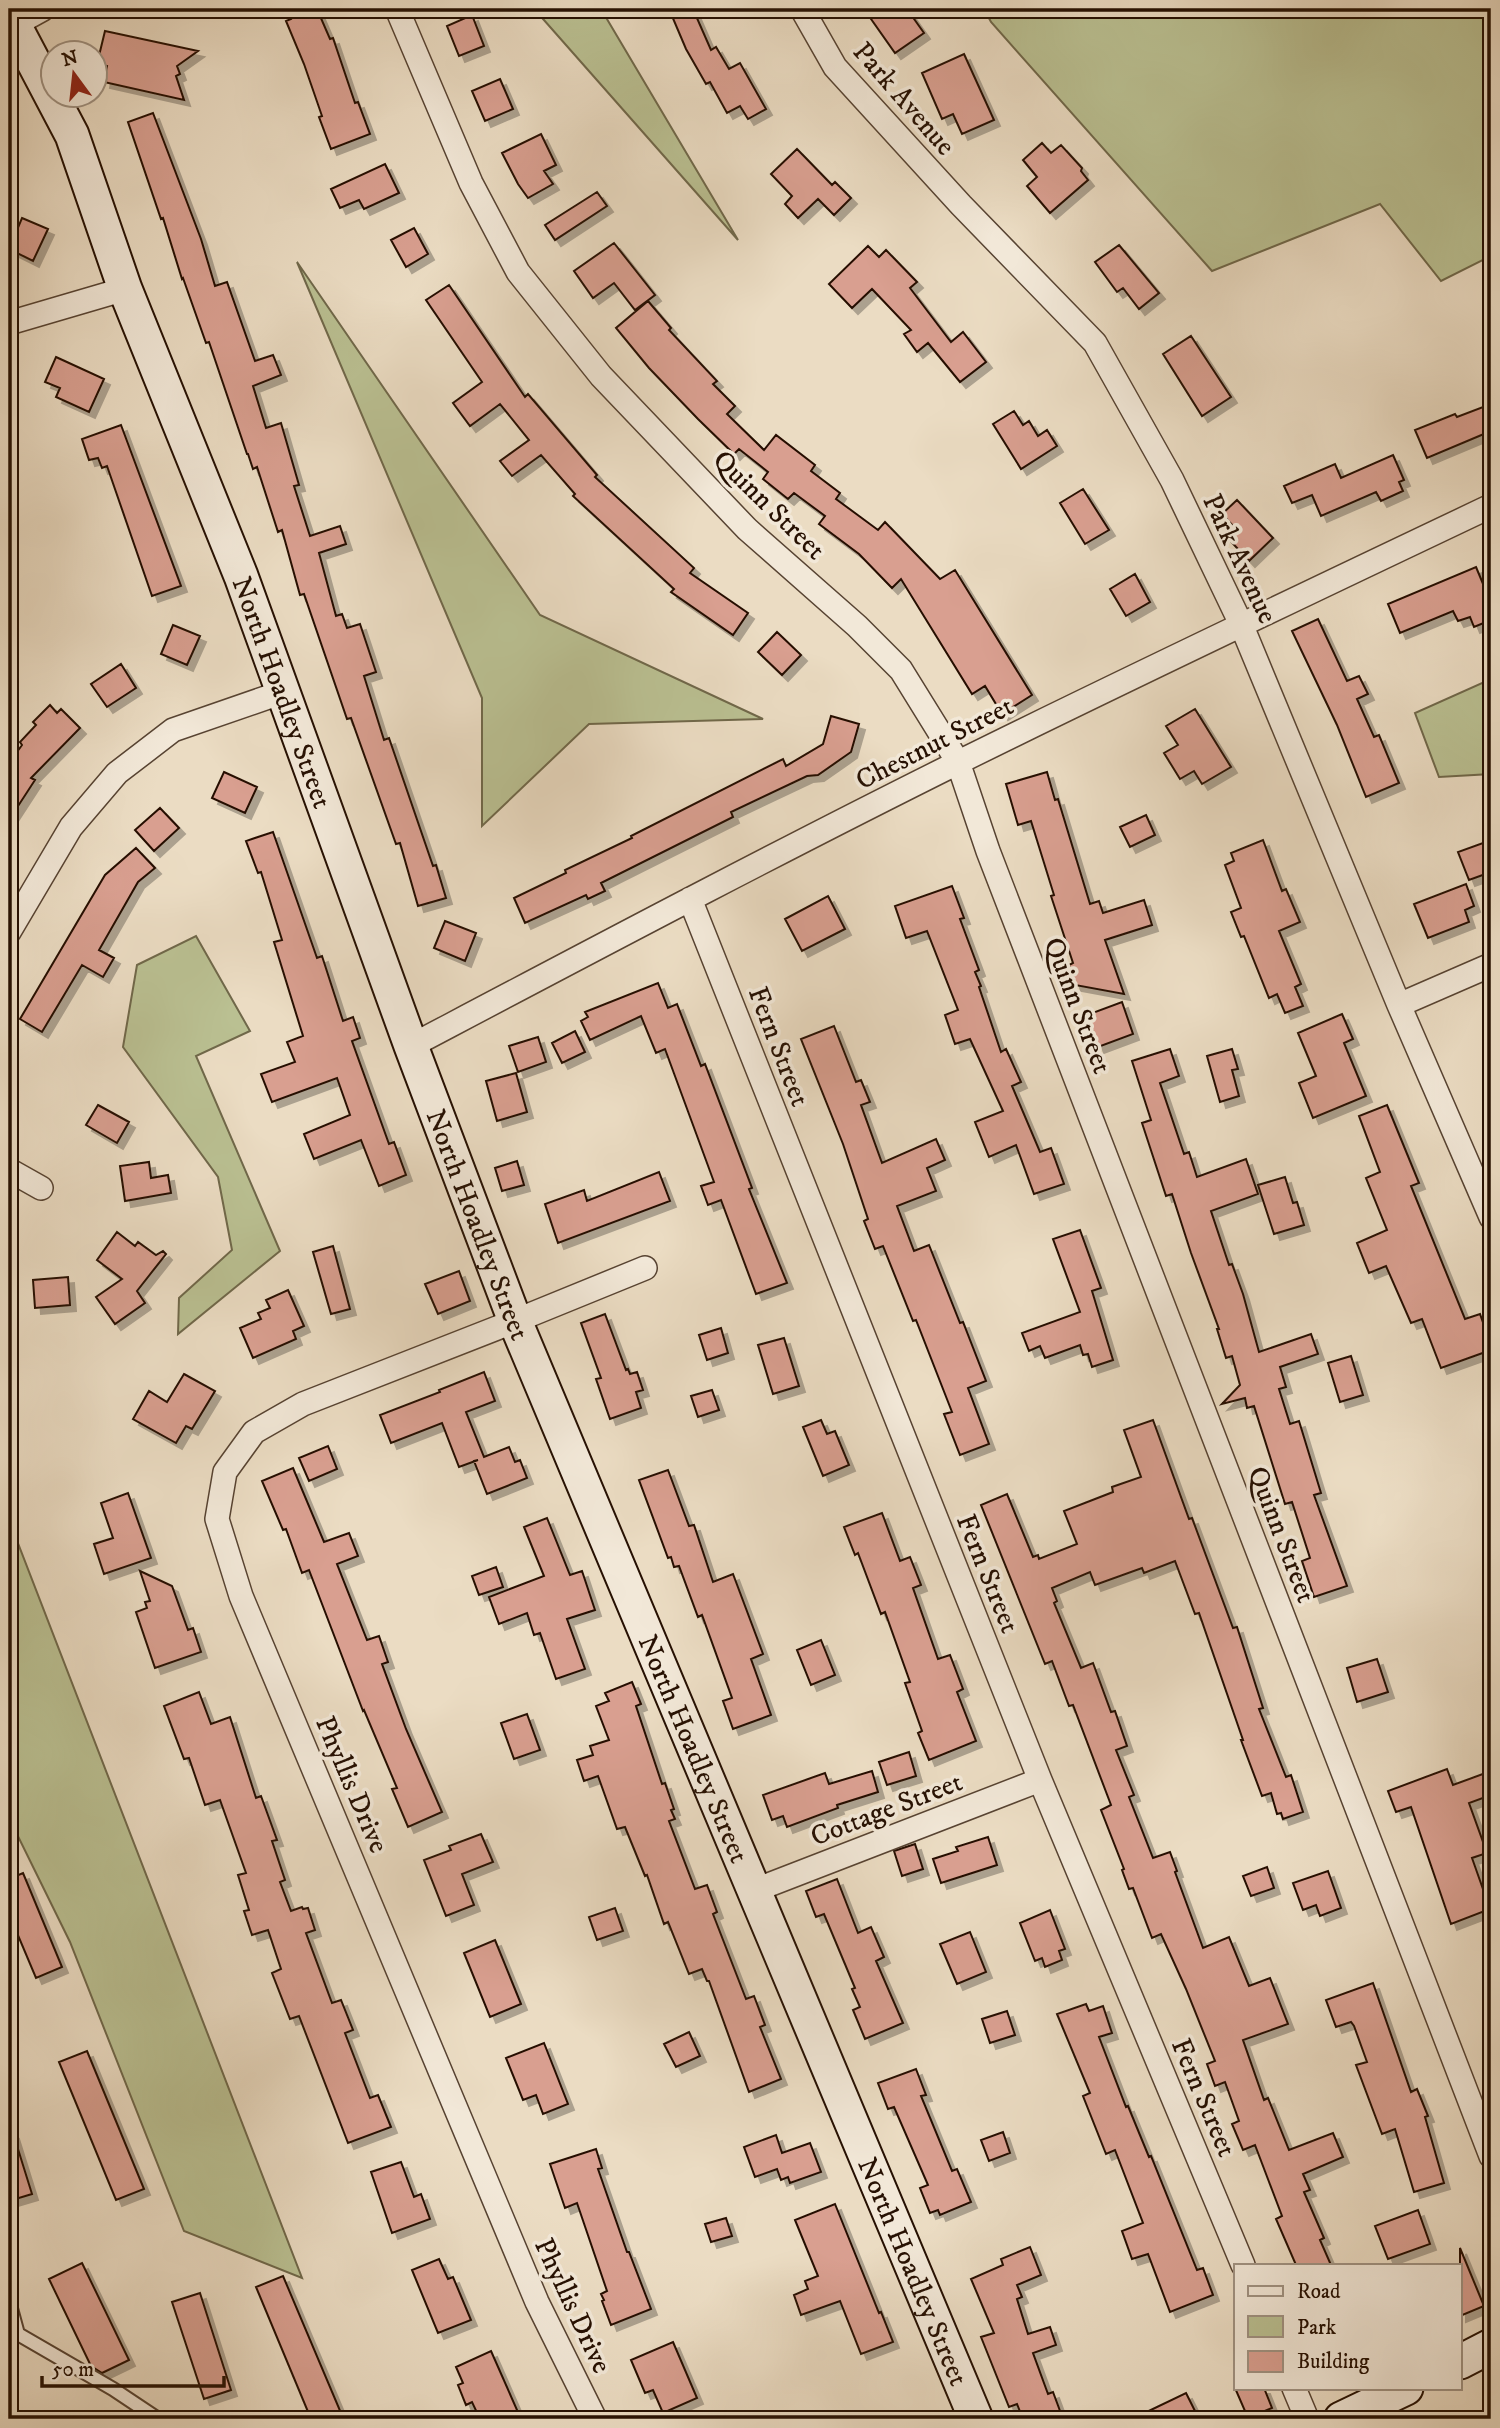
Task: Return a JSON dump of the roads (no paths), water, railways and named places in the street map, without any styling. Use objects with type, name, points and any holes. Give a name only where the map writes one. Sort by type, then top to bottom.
[{"type":"street","points":[[11,22],[43,9]]},
{"type":"street","name":"Quinn Street","points":[[397,9],[471,183],[518,272],[601,376],[747,529],[857,626],[901,670],[958,762],[988,851],[1491,2155]]},
{"type":"street","name":"Park Avenue","points":[[802,9],[835,67],[961,205],[1095,343],[1172,480],[1241,624],[1399,1005],[1491,1217]]},
{"type":"street","name":"North Hoadley Street","points":[[11,22],[72,135],[125,289],[241,576],[411,1046],[515,1321],[976,2419]]},
{"type":"street","points":[[9,323],[125,289]]},
{"type":"street","name":"Chestnut Street","points":[[411,1046],[958,762],[1491,506]]},
{"type":"street","points":[[9,932],[71,827],[117,773],[173,730],[283,692]]},
{"type":"street","name":"Fern Street","points":[[690,899],[1040,1780],[1243,2264]]},
{"type":"street","points":[[1399,1005],[1491,965]]},
{"type":"street","points":[[9,1170],[41,1188]]},
{"type":"street","name":"Phyllis Drive","points":[[595,2419],[537,2302],[251,1621],[217,1520],[225,1472],[254,1432],[303,1404],[645,1268]]},
{"type":"street","name":"Cottage Street","points":[[753,1891],[1040,1780]]},
{"type":"street","points":[[1462,2361],[1491,2346]]},
{"type":"street","points":[[1295,2390],[1307,2419]]},
{"type":"street","points":[[1341,2419],[1402,2390]]},
{"type":"lane","points":[[9,2301],[13,2336],[113,2389],[158,2419]]}]
